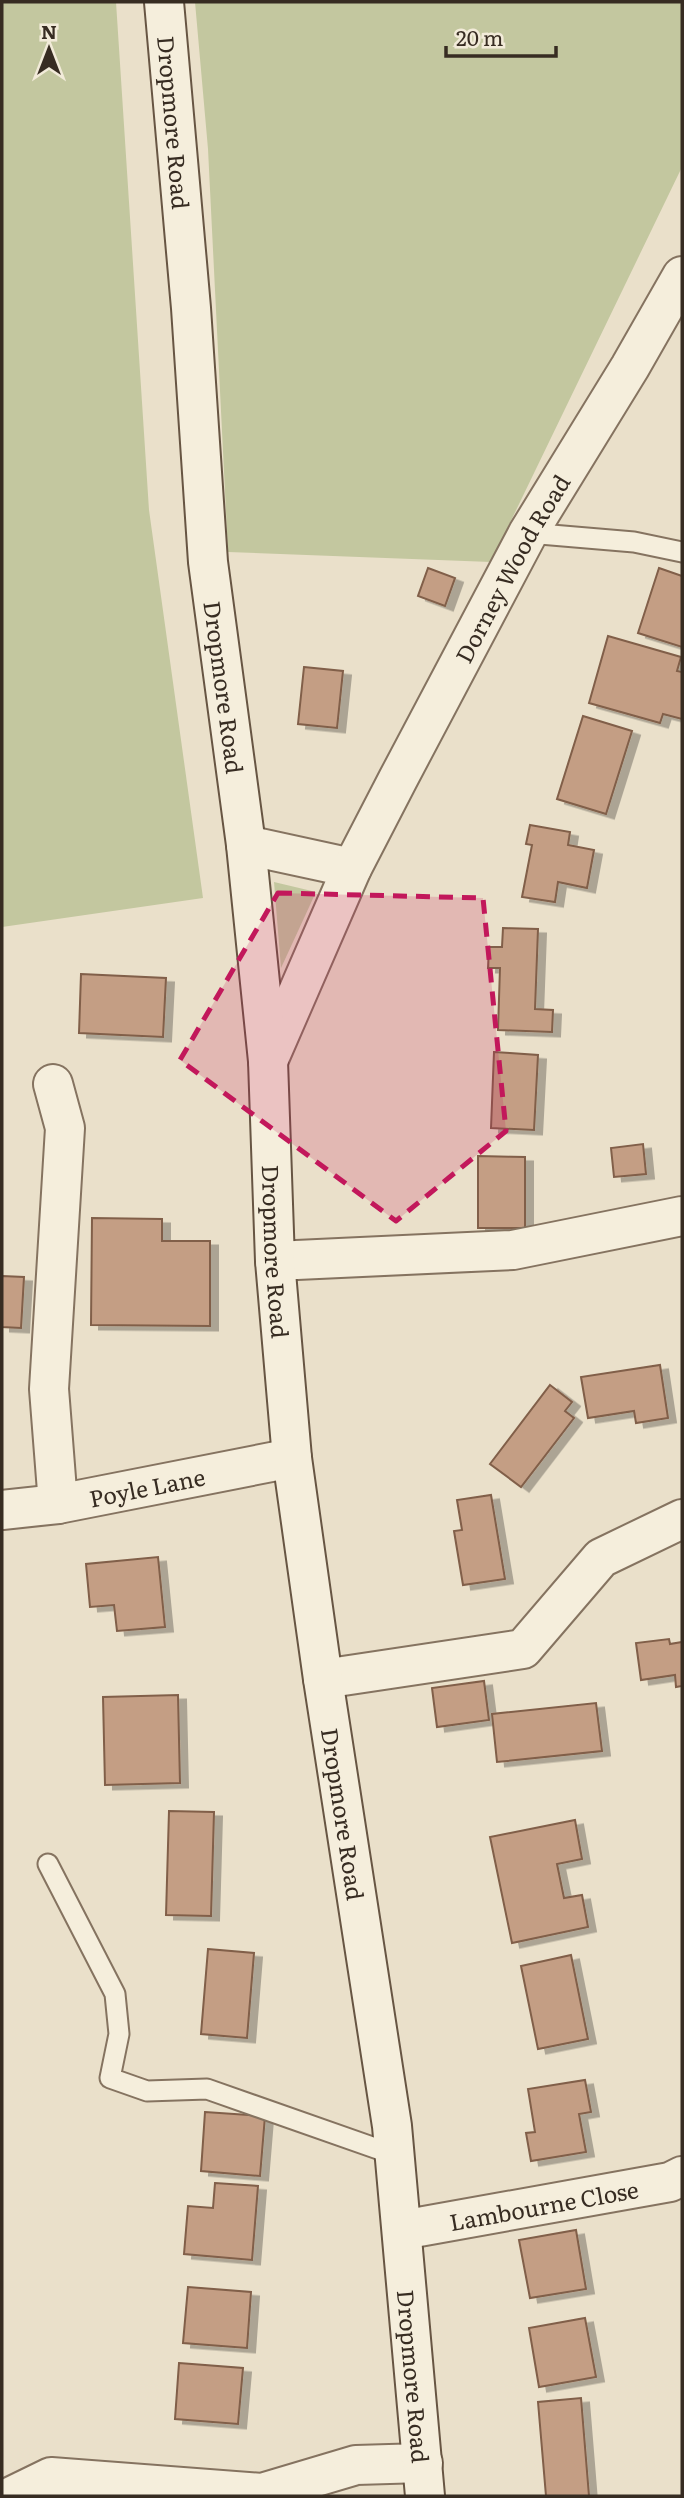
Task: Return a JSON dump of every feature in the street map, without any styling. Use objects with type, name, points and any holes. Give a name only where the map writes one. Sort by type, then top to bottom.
[{"type":"street","name":"Dropmore Road","points":[[164,2],[190,294],[208,562],[246,845],[268,1061],[275,1261],[292,1458],[395,2155],[424,2480]]},
{"type":"street","name":"Dorney Wood Road","points":[[268,1061],[352,868],[528,533],[630,367],[682,276]]},
{"type":"street","points":[[246,845],[352,868]]},
{"type":"street","points":[[53,1084],[65,1128],[49,1389],[58,1504]]},
{"type":"street","points":[[275,1261],[513,1250],[682,1216]]},
{"type":"street","name":"Poyle Lane","points":[[2,1510],[58,1504],[292,1458]]},
{"type":"street","points":[[323,1679],[523,1649],[601,1558],[682,1519]]},
{"type":"street","name":"Lambourne Close","points":[[402,2230],[670,2182],[682,2176]]},
{"type":"street","points":[[12,2496],[51,2477],[262,2493],[356,2465],[424,2480]]},
{"type":"lane","points":[[528,533],[634,542],[682,552]]},
{"type":"lane","points":[[48,1864],[115,1994],[119,2034],[110,2078],[147,2091],[207,2089],[395,2155]]},
{"type":"highlighted area","points":[[278,893],[483,898],[506,1131],[396,1221],[180,1060]]},
{"type":"green space","points":[[2,2],[116,2],[149,510],[203,898],[2,927]]},
{"type":"green space","points":[[195,2],[682,2],[682,167],[491,562],[228,552],[208,149]]},
{"type":"green space","points":[[274,882],[316,892],[281,968]]},
{"type":"building","points":[[428,568],[455,578],[445,606],[418,596]]},
{"type":"building","points":[[659,568],[682,576],[682,647],[638,633]]},
{"type":"building","points":[[608,636],[681,657],[677,671],[682,672],[682,719],[663,714],[660,723],[589,703]]},
{"type":"building","points":[[304,667],[343,671],[337,728],[298,724]]},
{"type":"building","points":[[583,716],[632,731],[606,814],[557,799]]},
{"type":"building","points":[[530,825],[570,832],[568,845],[594,850],[587,888],[558,882],[555,902],[522,897],[532,845],[526,844]]},
{"type":"building","points":[[503,928],[538,929],[535,1009],[553,1010],[552,1032],[498,1030],[500,968],[488,968],[489,947],[502,947]]},
{"type":"building","points":[[81,974],[166,978],[163,1037],[79,1033]]},
{"type":"building","points":[[494,1052],[538,1055],[534,1130],[491,1128]]},
{"type":"building","points":[[643,1144],[646,1174],[614,1177],[611,1148]]},
{"type":"building","points":[[478,1156],[525,1157],[525,1228],[478,1228]]},
{"type":"building","points":[[92,1218],[162,1219],[162,1241],[210,1241],[210,1326],[91,1325]]},
{"type":"building","points":[[2,1276],[24,1277],[21,1328],[2,1327]]},
{"type":"building","points":[[660,1365],[668,1418],[636,1423],[634,1411],[588,1418],[581,1377]]},
{"type":"building","points":[[550,1385],[572,1402],[565,1411],[574,1418],[521,1487],[490,1464]]},
{"type":"building","points":[[491,1495],[505,1579],[463,1585],[454,1531],[462,1530],[457,1500]]},
{"type":"building","points":[[158,1557],[165,1627],[117,1631],[114,1605],[90,1607],[86,1564]]},
{"type":"building","points":[[669,1639],[670,1644],[682,1642],[682,1686],[676,1687],[675,1675],[641,1680],[636,1643]]},
{"type":"building","points":[[484,1681],[489,1720],[437,1727],[432,1688]]},
{"type":"building","points":[[178,1695],[180,1783],[105,1785],[103,1697]]},
{"type":"building","points":[[596,1703],[602,1751],[497,1762],[492,1714]]},
{"type":"building","points":[[169,1811],[214,1812],[211,1916],[166,1915]]},
{"type":"building","points":[[575,1820],[582,1859],[557,1864],[564,1898],[582,1895],[588,1927],[512,1943],[490,1837]]},
{"type":"building","points":[[208,1949],[254,1953],[247,2038],[201,2034]]},
{"type":"building","points":[[571,1955],[588,2039],[538,2049],[521,1966]]},
{"type":"building","points":[[585,2080],[591,2112],[579,2114],[586,2152],[531,2161],[526,2133],[535,2132],[528,2089]]},
{"type":"building","points":[[205,2112],[265,2116],[260,2176],[201,2171]]},
{"type":"building","points":[[215,2183],[258,2186],[252,2260],[184,2254],[188,2206],[213,2208]]},
{"type":"building","points":[[576,2230],[586,2289],[530,2298],[519,2240]]},
{"type":"building","points":[[188,2287],[251,2292],[247,2348],[183,2343]]},
{"type":"building","points":[[585,2318],[596,2377],[539,2387],[529,2328]]},
{"type":"building","points":[[179,2363],[243,2368],[238,2424],[175,2419]]},
{"type":"building","points":[[581,2398],[589,2496],[546,2496],[538,2402]]}]
